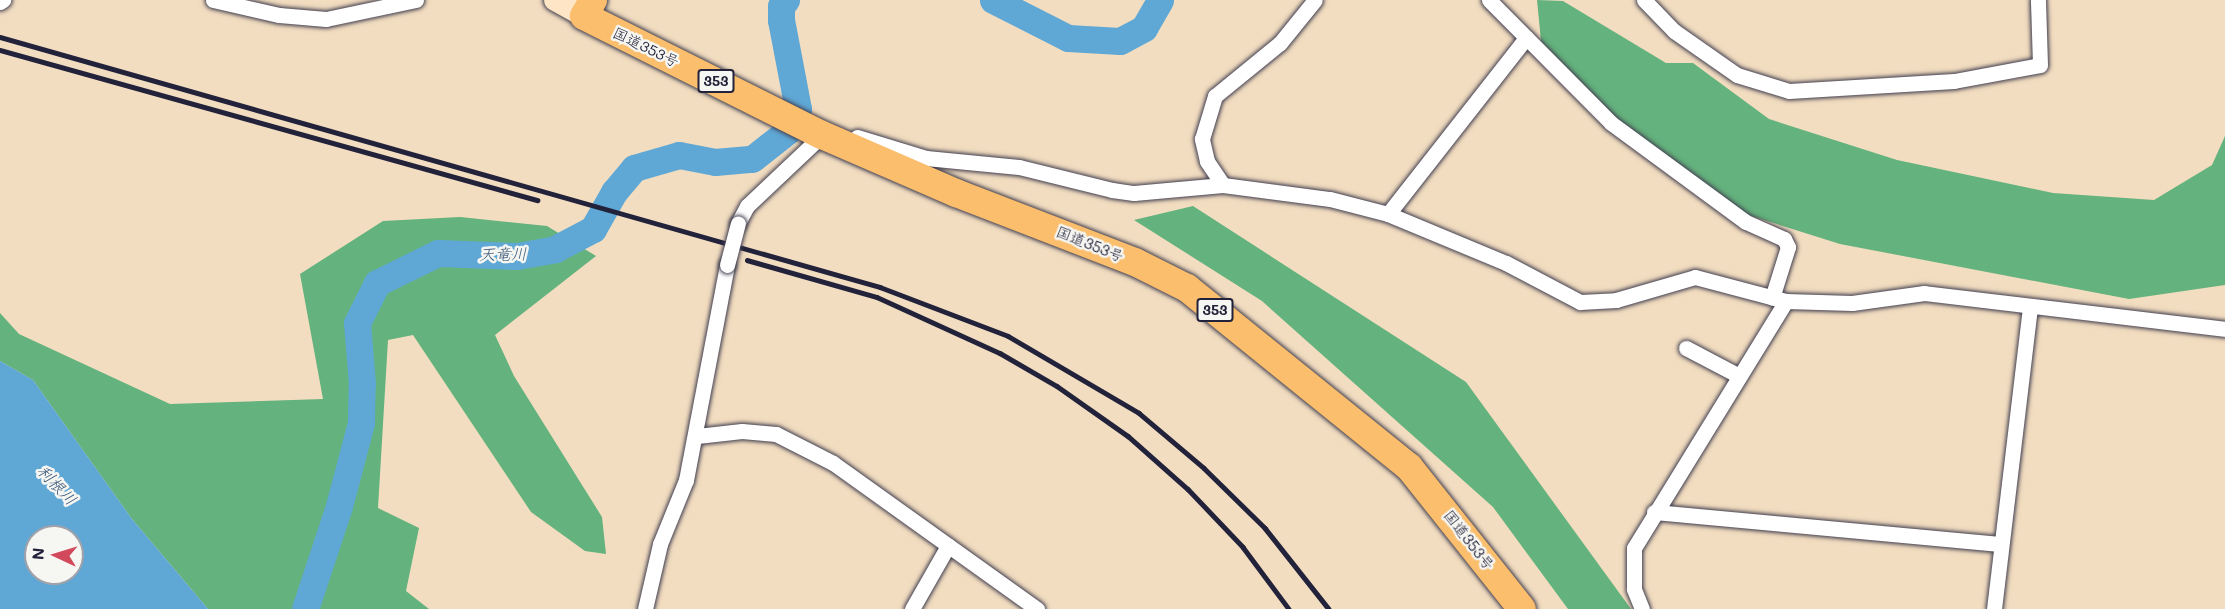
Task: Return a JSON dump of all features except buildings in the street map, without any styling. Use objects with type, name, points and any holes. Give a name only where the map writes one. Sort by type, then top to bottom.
[{"type":"highway","name":"国道353号","points":[[588,8],[814,131],[956,193],[1135,262],[1187,288],[1409,467],[1522,609]]},
{"type":"main road","points":[[555,0],[588,8]]},
{"type":"street","points":[[213,0],[279,15],[326,19],[416,0]]},
{"type":"street","points":[[1223,185],[1207,161],[1202,139],[1215,96],[1280,43],[1315,0]]},
{"type":"street","points":[[1489,0],[1611,123],[1746,222],[1784,239],[1788,247],[1779,300],[1739,376],[1634,548],[1634,589],[1642,609]]},
{"type":"street","points":[[1644,0],[1674,31],[1737,75],[1789,91],[1954,81],[2040,65],[2038,0]]},
{"type":"street","points":[[1388,214],[1526,38]]},
{"type":"street","points":[[645,609],[660,543],[686,480],[697,436],[727,265],[738,223],[747,206],[814,131],[852,136],[926,159],[1019,167],[1112,190],[1134,193],[1223,185],[1330,199],[1388,214],[1506,263],[1580,302],[1616,300],[1695,277],[1779,300],[1852,303],[1924,293],[2030,309],[2225,329]]},
{"type":"street","points":[[1994,609],[2030,309]]},
{"type":"street","points":[[1686,348],[1739,376]]},
{"type":"street","points":[[697,436],[742,431],[776,434],[833,463],[1037,609]]},
{"type":"street","points":[[1654,512],[2001,544]]},
{"type":"street","points":[[912,609],[948,546]]},
{"type":"green space","points":[[1537,0],[1563,1],[1666,63],[1693,63],[1769,119],[1897,160],[2053,193],[2154,200],[2212,165],[2225,136],[2225,285],[2129,299],[1840,244],[1745,214],[1621,123],[1541,41]]},
{"type":"green space","points":[[1193,206],[1466,382],[1631,609],[1568,609],[1493,507],[1262,301],[1134,220]]},
{"type":"green space","points":[[460,217],[547,226],[596,256],[495,335],[514,376],[602,517],[606,554],[585,551],[531,512],[413,335],[388,340],[378,508],[419,528],[406,591],[429,609],[208,609],[132,519],[33,380],[0,361],[0,313],[19,334],[170,404],[323,399],[300,274],[383,221]]},
{"type":"water","name":"利根川","points":[[0,361],[33,380],[132,519],[208,609],[0,609]]},
{"type":"waterway","name":"天竜川","points":[[305,609],[339,506],[361,423],[362,384],[357,323],[377,283],[438,253],[517,256],[555,249],[593,229],[614,192],[634,168],[679,155],[715,162],[752,159],[789,130],[798,109],[781,20],[781,6],[786,0]]},
{"type":"waterway","name":"天竜川","points":[[993,0],[1068,38],[1120,41],[1144,28],[1160,0]]},
{"type":"railway","points":[[0,37],[880,287],[1008,336],[1139,413],[1204,468],[1265,528],[1329,609]]},
{"type":"railway","points":[[0,50],[537,200]]},
{"type":"railway","points":[[747,260],[877,297],[1000,353],[1057,386],[1128,436],[1188,489],[1243,547],[1289,609]]}]
